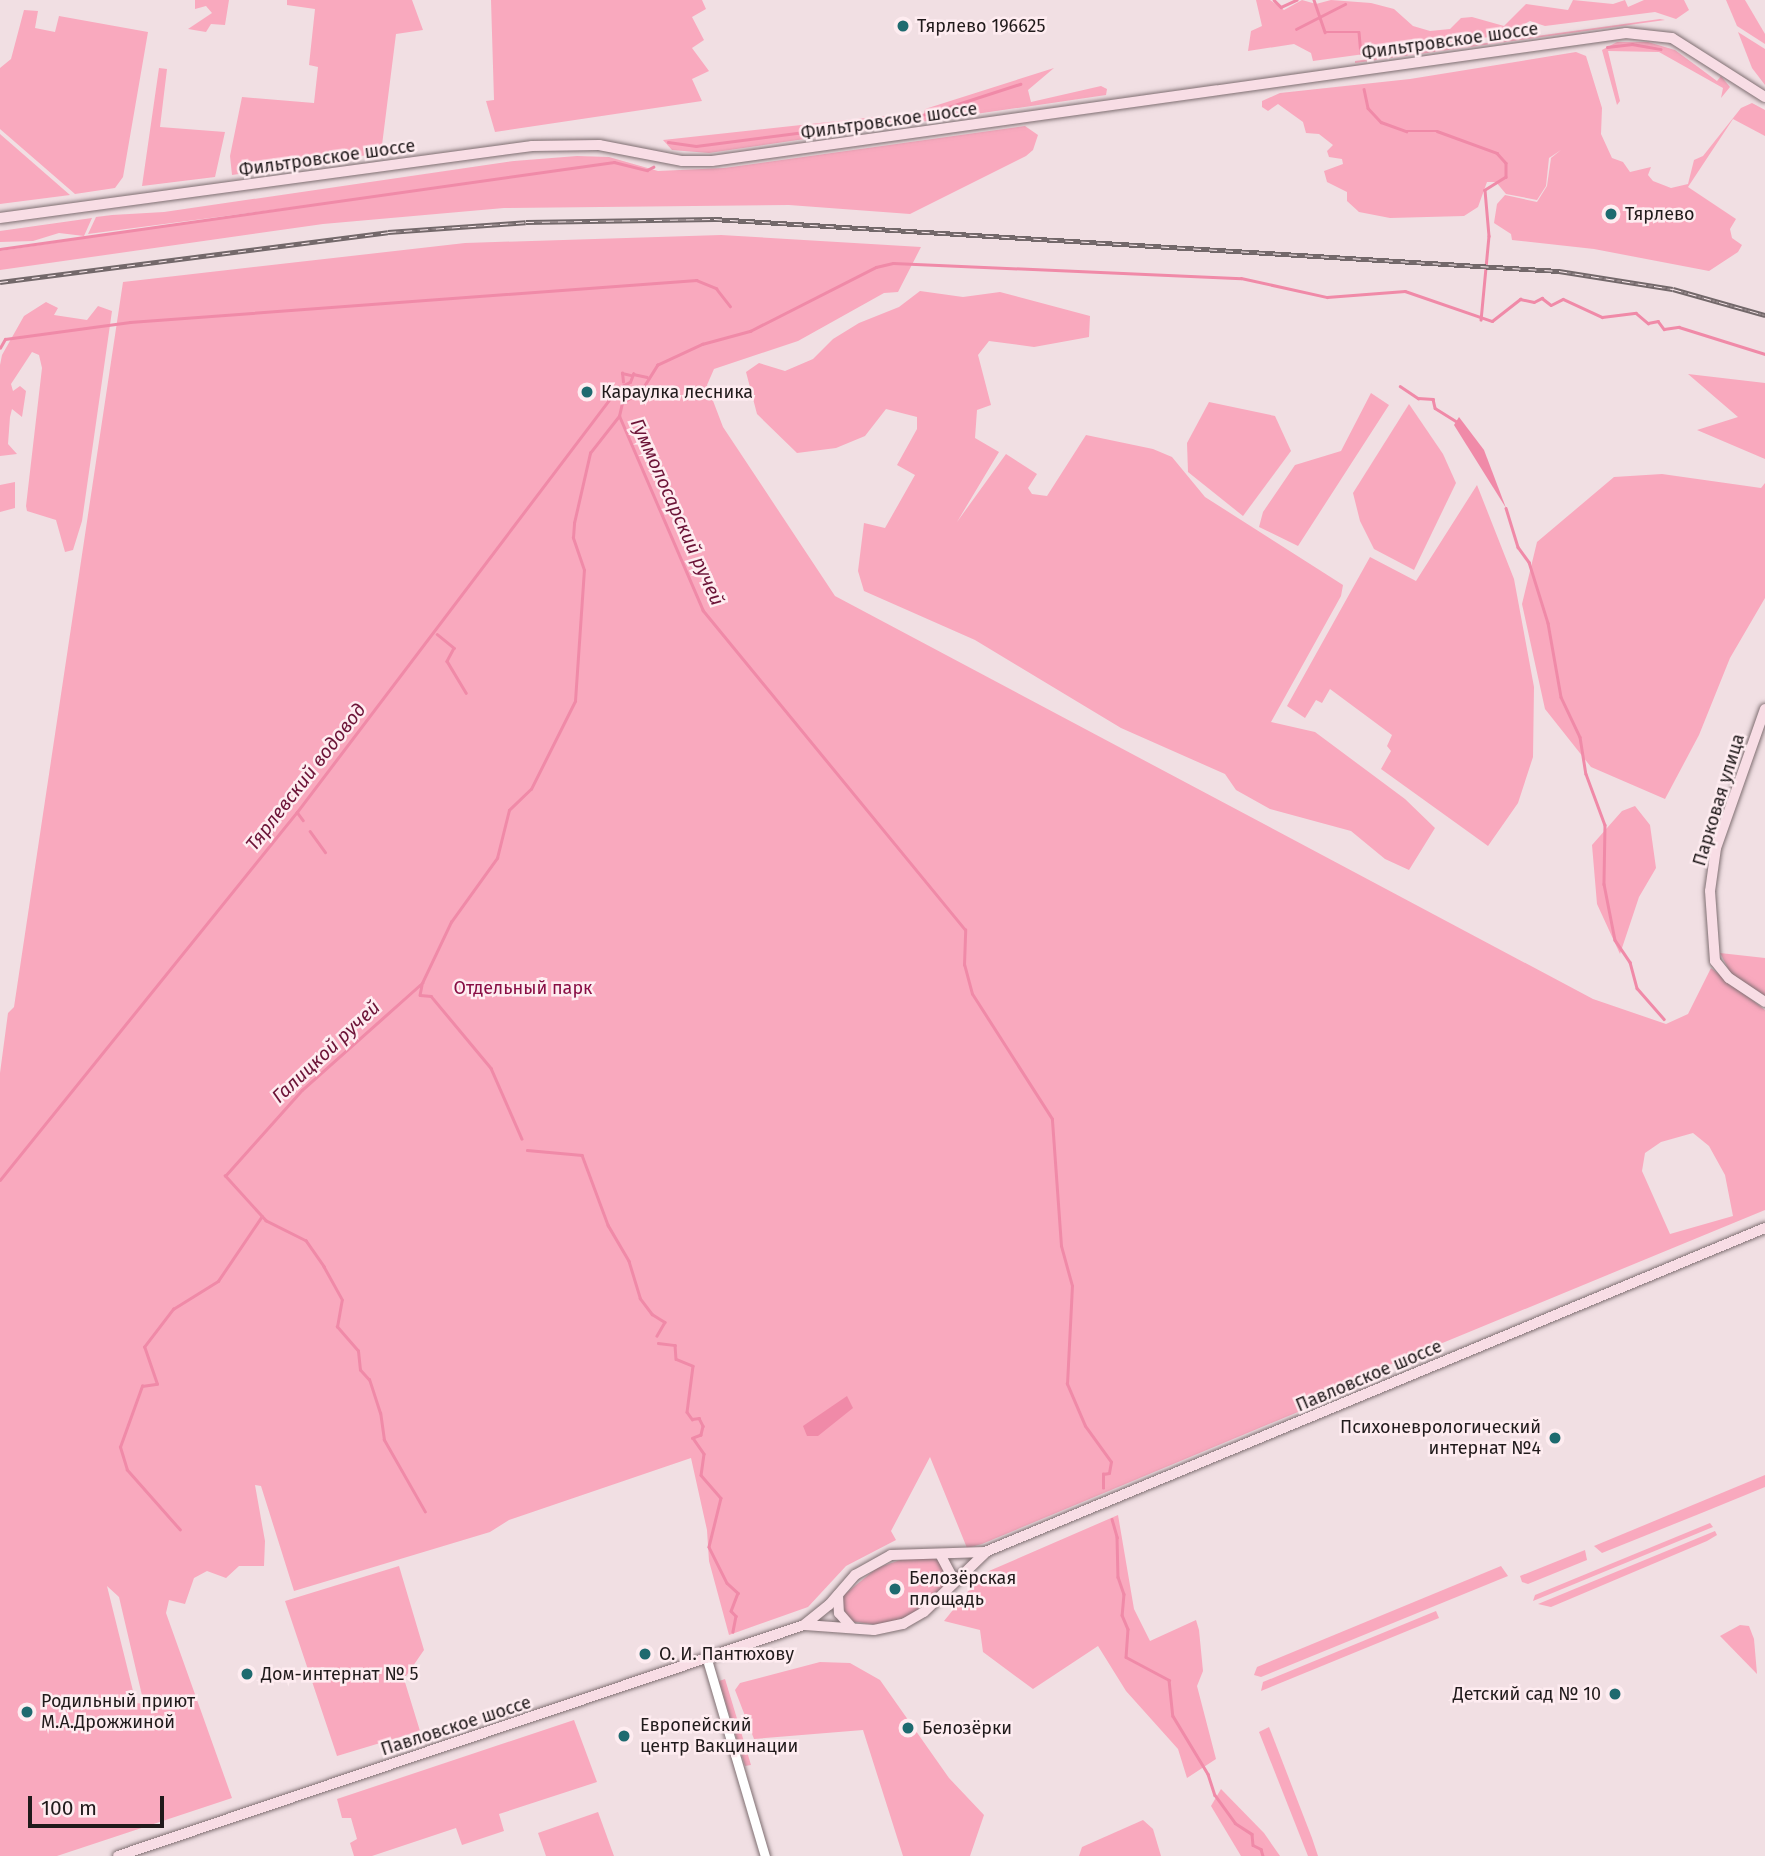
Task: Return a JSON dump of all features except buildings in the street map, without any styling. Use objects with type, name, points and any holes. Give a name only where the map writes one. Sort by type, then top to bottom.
[{"type":"main road","name":"Фильтровское шоссе","points":[[0,218],[532,146],[599,145],[682,161],[712,161],[1626,33],[1672,38],[1765,97]]},
{"type":"main road","name":"Парковая улица","points":[[1765,709],[1716,848],[1710,891],[1716,961],[1729,978],[1765,1002]]},
{"type":"main road","name":"Павловское шоссе","points":[[954,1580],[985,1552],[1765,1228]]},
{"type":"main road","name":"Павловское шоссе","points":[[940,1553],[985,1552]]},
{"type":"main road","points":[[940,1553],[954,1580],[914,1619],[888,1628],[851,1627],[839,1613],[838,1594],[864,1568],[891,1555],[940,1553]]},
{"type":"main road","name":"Павловское шоссе","points":[[804,1625],[838,1594]]},
{"type":"main road","name":"Павловское шоссе","points":[[118,1856],[804,1625],[851,1627]]},
{"type":"street","points":[[706,1656],[765,1856]]},
{"type":"green space","points":[[195,0],[229,0],[225,25],[211,24],[206,32],[188,29],[212,13],[206,6],[195,9]]},
{"type":"green space","points":[[287,0],[412,0],[423,30],[396,34],[381,153],[232,175],[230,156],[242,97],[314,103],[318,67],[309,65],[315,9],[287,5]]},
{"type":"green space","points":[[491,0],[702,0],[706,9],[692,17],[704,40],[692,48],[709,71],[692,79],[702,101],[495,132],[486,101],[494,100]]},
{"type":"green space","points":[[1256,0],[1270,0],[1284,10],[1302,0],[1316,4],[1331,0],[1371,3],[1394,9],[1413,26],[1430,31],[1450,29],[1461,18],[1472,17],[1504,26],[1526,4],[1568,10],[1573,0],[1613,4],[1625,0],[1628,7],[1644,0],[1684,0],[1689,10],[1676,19],[1655,12],[1545,26],[1530,21],[1504,35],[1313,61],[1311,53],[1294,44],[1248,51],[1251,31],[1262,26]]},
{"type":"green space","points":[[1726,0],[1745,0],[1765,34],[1765,44],[1737,26]]},
{"type":"green space","points":[[24,10],[38,11],[35,28],[55,32],[59,16],[148,32],[123,177],[115,188],[75,194],[0,129],[0,68],[11,59]]},
{"type":"green space","points":[[1665,20],[1355,63],[1355,61]]},
{"type":"green space","points":[[1738,32],[1765,49],[1765,85],[1752,68]]},
{"type":"green space","points":[[1617,42],[1648,42],[1675,50],[1717,81],[1721,76],[1730,87],[1721,98],[1723,88],[1659,52],[1608,51],[1620,101],[1617,105],[1602,50]]},
{"type":"green space","points":[[1576,52],[1586,56],[1602,108],[1601,134],[1612,158],[1623,162],[1630,172],[1651,167],[1648,175],[1653,181],[1671,188],[1688,184],[1694,160],[1703,156],[1741,108],[1752,103],[1765,110],[1765,136],[1733,119],[1688,187],[1736,219],[1730,229],[1732,238],[1742,245],[1738,252],[1709,271],[1594,249],[1512,240],[1511,234],[1494,223],[1497,204],[1505,195],[1537,202],[1547,186],[1551,158],[1561,150],[1549,158],[1546,186],[1537,200],[1506,194],[1496,182],[1487,182],[1478,207],[1464,216],[1390,218],[1359,212],[1347,201],[1347,192],[1327,182],[1324,171],[1343,164],[1342,159],[1329,157],[1327,151],[1333,145],[1319,134],[1306,133],[1303,122],[1278,104],[1268,111],[1262,107],[1262,101],[1280,93],[1410,79]]},
{"type":"green space","points":[[159,68],[167,69],[160,127],[225,132],[215,177],[142,186]]},
{"type":"green space","points":[[1054,68],[1028,90],[1031,102],[1101,86],[1107,89],[1106,95],[709,153],[672,150],[663,140],[921,112],[923,119],[925,109]]},
{"type":"green space","points":[[1025,126],[1038,135],[1033,150],[1026,156],[910,214],[789,205],[504,208],[323,224],[0,270],[0,251],[301,206],[88,234],[96,217],[164,212],[514,161],[577,156],[609,157],[658,171],[724,168]]},
{"type":"green space","points":[[0,134],[70,195],[0,204]]},
{"type":"green space","points":[[92,218],[84,236],[59,233],[33,241],[0,242],[0,231]]},
{"type":"green space","name":"Отдельный парк","points":[[721,235],[921,247],[898,292],[884,293],[798,341],[714,369],[707,385],[723,427],[835,596],[1593,999],[1666,1024],[1688,1014],[1711,968],[1765,1010],[1765,1210],[1314,1396],[1317,1404],[982,1544],[967,1548],[930,1457],[891,1531],[896,1540],[846,1566],[808,1607],[729,1635],[709,1561],[707,1530],[691,1458],[509,1520],[490,1532],[294,1591],[261,1486],[255,1485],[265,1541],[264,1566],[239,1566],[226,1578],[207,1571],[194,1578],[185,1604],[169,1600],[166,1613],[232,1798],[57,1856],[0,1856],[0,1073],[8,1013],[14,1007],[123,282],[465,243]],"holes":[[[1693,1133],[1709,1146],[1725,1175],[1733,1216],[1670,1234],[1642,1171],[1645,1153],[1661,1142]],[[107,1586],[119,1597],[144,1704],[136,1703]]]},
{"type":"green space","points":[[920,291],[963,297],[1000,292],[1090,316],[1089,337],[1034,347],[989,341],[978,355],[991,405],[977,410],[975,438],[999,452],[957,522],[1006,454],[1037,474],[1028,488],[1032,494],[1047,496],[1086,435],[1153,449],[1172,457],[1205,497],[1343,585],[1341,596],[1271,722],[1315,732],[1405,799],[1435,828],[1409,870],[1385,859],[1351,831],[1270,809],[1236,790],[1225,774],[1121,728],[975,640],[864,591],[858,571],[864,523],[885,528],[915,475],[897,465],[917,429],[917,417],[886,409],[865,436],[836,448],[797,453],[757,414],[746,372],[759,363],[785,371],[813,359],[833,339],[859,323],[899,307]]},
{"type":"green space","points":[[46,302],[58,308],[54,315],[87,320],[98,306],[112,311],[82,521],[73,550],[65,552],[56,520],[27,511],[42,368],[39,355],[32,352],[11,384],[13,391],[20,386],[26,391],[22,417],[12,409],[10,417],[8,444],[17,454],[0,456],[0,365],[2,355],[24,316]]},
{"type":"green space","points":[[1688,374],[1765,383],[1765,459],[1697,430],[1738,417]]},
{"type":"green space","points":[[1371,393],[1389,405],[1298,546],[1259,527],[1263,512],[1295,465],[1341,451]]},
{"type":"green space","points":[[1209,402],[1275,416],[1291,451],[1243,516],[1188,472],[1187,443]]},
{"type":"green space","points":[[1409,404],[1443,454],[1456,483],[1414,570],[1374,549],[1360,521],[1353,493]]},
{"type":"green space","points":[[1662,474],[1761,488],[1765,483],[1765,598],[1730,658],[1699,735],[1665,799],[1591,767],[1545,709],[1522,604],[1537,542],[1614,477]]},
{"type":"green space","points":[[15,482],[15,508],[0,512],[0,485]]},
{"type":"green space","points":[[1477,485],[1514,579],[1534,687],[1533,757],[1518,803],[1488,846],[1381,769],[1391,751],[1387,746],[1392,735],[1330,689],[1322,703],[1316,700],[1305,718],[1287,706],[1370,557],[1416,581]]},
{"type":"green space","points":[[1635,806],[1650,825],[1656,868],[1639,897],[1620,954],[1597,904],[1592,845],[1622,811]]},
{"type":"green space","points":[[1720,953],[1765,958],[1765,996],[1731,974]]},
{"type":"green space","points":[[1765,1475],[1765,1487],[1602,1553],[1594,1546]]},
{"type":"green space","points":[[1118,1515],[1134,1609],[1150,1641],[1196,1620],[1199,1630],[1203,1671],[1197,1686],[1216,1759],[1187,1778],[1178,1749],[1126,1691],[1098,1646],[1033,1689],[983,1652],[980,1630],[944,1621],[982,1574]]},
{"type":"green space","points":[[1710,1523],[1713,1527],[1533,1601],[1535,1595]]},
{"type":"green space","points":[[1715,1531],[1717,1535],[1707,1541],[1551,1607],[1538,1604]]},
{"type":"green space","points":[[1585,1550],[1587,1560],[1528,1584],[1522,1582],[1520,1576]]},
{"type":"green space","points":[[929,1557],[942,1562],[946,1584],[927,1606],[907,1617],[879,1625],[849,1621],[841,1602],[845,1594],[877,1568],[906,1558]]},
{"type":"green space","points":[[399,1566],[424,1650],[404,1679],[420,1731],[337,1756],[285,1601]]},
{"type":"green space","points":[[1501,1566],[1508,1576],[1261,1677],[1254,1675],[1257,1667]]},
{"type":"green space","points":[[1436,1611],[1439,1618],[1261,1691],[1263,1682]]},
{"type":"green space","points":[[1740,1625],[1749,1626],[1754,1639],[1757,1674],[1720,1636]]},
{"type":"green space","points":[[820,1662],[850,1663],[880,1680],[949,1778],[984,1815],[970,1856],[903,1856],[863,1730],[754,1739],[735,1690],[740,1683]]},
{"type":"green space","points":[[725,1679],[751,1765],[745,1766],[719,1681]]},
{"type":"green space","points":[[574,1720],[597,1782],[499,1814],[504,1831],[462,1845],[456,1828],[372,1856],[354,1856],[350,1843],[357,1839],[351,1818],[342,1818],[337,1799]]},
{"type":"green space","points":[[1269,1727],[1318,1856],[1308,1856],[1259,1732]]},
{"type":"green space","points":[[1221,1789],[1264,1833],[1280,1856],[1241,1856],[1211,1806]]},
{"type":"green space","points":[[598,1812],[614,1856],[546,1856],[538,1833]]},
{"type":"green space","points":[[1143,1820],[1153,1829],[1161,1856],[1079,1856],[1082,1847]]},
{"type":"shaded area","points":[[1459,417],[1484,450],[1506,508],[1454,425]]},
{"type":"shaded area","points":[[847,1396],[853,1408],[818,1436],[807,1436],[803,1426]]},
{"type":"waterway","points":[[1274,0],[1281,7],[1296,0]]},
{"type":"waterway","points":[[1314,0],[1325,32],[1359,32],[1361,53]]},
{"type":"waterway","points":[[1296,29],[1345,4]]},
{"type":"waterway","points":[[1607,47],[1632,44],[1661,49]]},
{"type":"waterway","points":[[668,142],[696,146],[927,114],[1020,84]]},
{"type":"waterway","points":[[1364,89],[1368,108],[1381,122],[1406,131],[1437,131],[1497,153],[1506,163],[1506,177],[1485,190],[1489,236],[1481,320]]},
{"type":"waterway","points":[[0,249],[614,162],[647,170],[653,167]]},
{"type":"waterway","name":"Гуммолосарский ручей","points":[[1103,1488],[1103,1474],[1109,1473],[1111,1462],[1085,1426],[1067,1384],[1072,1286],[1061,1246],[1052,1119],[972,994],[964,965],[965,930],[703,611],[619,416],[622,403],[641,391],[657,365],[702,344],[750,331],[876,267],[893,263],[1241,278],[1327,297],[1405,291],[1492,321],[1520,299],[1534,302],[1542,298],[1551,305],[1563,299],[1602,317],[1636,313],[1648,323],[1658,321],[1664,329],[1679,327],[1765,354]]},
{"type":"waterway","points":[[0,348],[5,339],[130,322],[696,280],[716,288],[730,306]]},
{"type":"waterway","name":"Тярлевский водовод","points":[[623,382],[622,373],[631,375]]},
{"type":"waterway","name":"Тярлевский водовод","points":[[0,1180],[297,812],[618,388],[630,382],[633,374],[647,377]]},
{"type":"waterway","points":[[1400,386],[1418,398],[1433,399],[1435,408],[1456,421]]},
{"type":"waterway","name":"Галицкой ручей","points":[[425,1512],[384,1440],[380,1413],[369,1380],[360,1370],[358,1351],[337,1327],[342,1300],[324,1267],[306,1241],[266,1221],[225,1176],[302,1090],[422,983],[451,922],[497,858],[509,810],[531,789],[575,701],[584,570],[573,538],[574,523],[590,453],[619,416]]},
{"type":"waterway","points":[[1506,508],[1518,547],[1529,562],[1548,623],[1561,697],[1580,737],[1586,774],[1605,825],[1604,884],[1615,940],[1630,962],[1637,988],[1664,1019]]},
{"type":"waterway","points":[[437,634],[454,648],[447,661],[466,693]]},
{"type":"waterway","points":[[297,812],[303,820]]},
{"type":"waterway","points":[[310,831],[325,852]]},
{"type":"waterway","points":[[422,985],[420,995],[431,996],[491,1068],[522,1139]]},
{"type":"waterway","points":[[527,1150],[582,1155],[608,1225],[629,1261],[640,1298],[652,1314],[665,1322],[657,1336]]},
{"type":"waterway","name":"Галицкой ручей","points":[[180,1530],[127,1470],[120,1447],[142,1386],[157,1384],[144,1347],[173,1309],[218,1281],[262,1216]]},
{"type":"waterway","points":[[658,1343],[675,1345],[676,1359],[693,1366],[687,1412],[692,1419],[699,1418],[703,1426],[701,1435],[693,1438],[704,1454],[701,1475],[721,1498],[709,1547],[727,1583],[738,1593],[731,1611],[736,1616],[733,1632]]},
{"type":"waterway","name":"Гуммолосарский ручей","points":[[1112,1519],[1117,1537],[1118,1577],[1124,1594],[1122,1615],[1128,1629],[1126,1657],[1169,1680],[1173,1716],[1208,1774],[1215,1795],[1235,1823],[1252,1834],[1253,1845],[1261,1849],[1263,1856]]},
{"type":"railway","points":[[0,282],[388,232],[526,222],[714,219],[1559,271],[1673,289],[1765,315]]},
{"type":"place","name":"Тярлево 196625","points":[[903,26]]},
{"type":"place","name":"Тярлево","points":[[1611,214]]},
{"type":"place","name":"Караулка лесника","points":[[587,392]]},
{"type":"place","name":"Психоневрологический интернат №4","points":[[1555,1438]]},
{"type":"place","name":"Белозёрская площадь","points":[[895,1589]]},
{"type":"place","name":"О. И. Пантюхову","points":[[645,1654]]},
{"type":"place","name":"Дом-интернат № 5","points":[[247,1674]]},
{"type":"place","name":"Детский сад № 10","points":[[1615,1694]]},
{"type":"place","name":"Родильный приют М.А.Дрожжиной","points":[[27,1712]]},
{"type":"place","name":"Белозёрки","points":[[908,1728]]},
{"type":"place","name":"Европейский центр Вакцинации","points":[[624,1736]]}]
